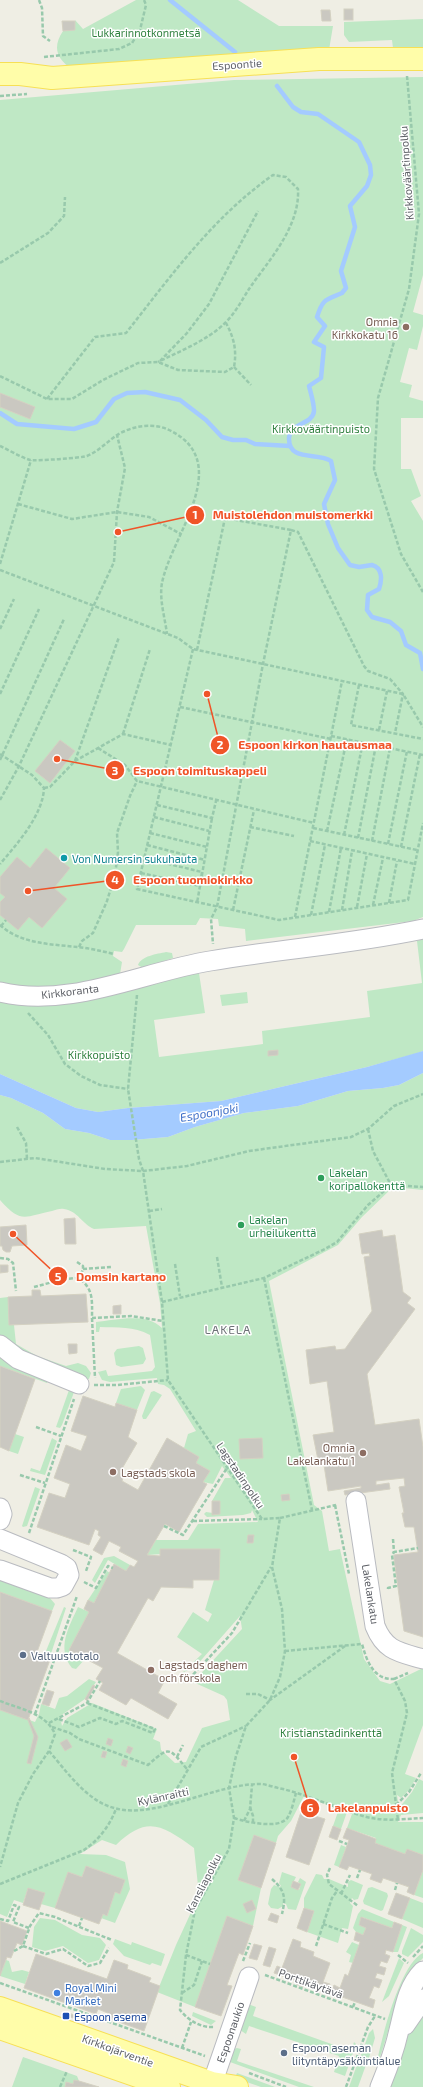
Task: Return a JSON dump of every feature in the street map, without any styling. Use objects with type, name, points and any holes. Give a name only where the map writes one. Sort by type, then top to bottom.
[{"type":"main road","name":"Espoontie","points":[[0,74],[20,74],[51,67],[319,59],[423,58]]},
{"type":"main road","name":"Espoontie","points":[[0,87],[20,87],[51,67]]},
{"type":"main road","name":"Kirkkojärventie","points":[[0,2008],[212,2085],[237,2087]]},
{"type":"main road","name":"Kirkkojärventie","points":[[0,2028],[169,2087]]},
{"type":"street","points":[[139,976],[210,961],[423,929]]},
{"type":"street","name":"Kirkkoranta","points":[[9,994],[54,995],[94,990],[139,976]]},
{"type":"street","points":[[0,1345],[18,1358],[88,1384]]},
{"type":"street","name":"Lakelankatu","points":[[356,1501],[375,1626],[380,1638],[390,1649],[423,1659]]},
{"type":"street","points":[[0,1508],[2,1514],[0,1520]]},
{"type":"street","points":[[0,1539],[62,1564],[66,1568],[69,1575],[63,1586],[54,1588],[0,1570]]},
{"type":"street","points":[[380,2087],[398,2034],[406,2001],[414,1982],[416,1967]]},
{"type":"street","name":"Espoonaukio","points":[[212,2085],[244,1975]]},
{"type":"street","points":[[398,2034],[423,1999]]},
{"type":"path","points":[[39,0],[42,8],[44,36],[50,42]]},
{"type":"path","points":[[51,67],[119,49],[132,43],[140,30],[146,5],[144,0]]},
{"type":"path","name":"Kirkkoväärtinpolku","points":[[407,74],[419,214],[409,289],[378,398],[374,469],[401,554],[423,592]]},
{"type":"path","points":[[47,399],[95,337],[126,333],[201,238],[253,189],[273,175],[286,177],[298,189],[296,211],[288,229],[226,323],[211,334],[158,362]]},
{"type":"path","points":[[0,263],[48,233],[64,216],[65,197]]},
{"type":"path","points":[[158,362],[187,333],[209,304],[258,212]]},
{"type":"path","points":[[226,323],[234,343],[236,354],[234,367]]},
{"type":"path","points":[[0,376],[47,399],[72,399],[103,380],[138,363],[158,362],[178,370],[225,372],[234,367]]},
{"type":"path","points":[[234,367],[251,385]]},
{"type":"path","points":[[0,446],[31,460],[86,457],[100,450],[117,435],[141,426],[155,425],[169,430],[183,438],[191,446],[198,457],[200,471],[193,504],[166,569],[162,584],[162,599],[167,634]]},
{"type":"path","points":[[0,800],[19,766],[114,562],[117,512],[125,468],[117,435]]},
{"type":"path","points":[[0,564],[31,460]]},
{"type":"path","points":[[18,504],[72,519],[117,512],[149,517],[181,534]]},
{"type":"path","points":[[197,650],[225,518],[298,532],[364,666],[368,671],[390,679],[403,694],[423,727]]},
{"type":"path","points":[[214,947],[211,919],[217,907],[263,664],[291,530]]},
{"type":"path","points":[[0,570],[178,638],[193,649],[403,694]]},
{"type":"path","points":[[0,629],[14,599]]},
{"type":"path","points":[[0,694],[39,609]]},
{"type":"path","points":[[0,760],[64,619]]},
{"type":"path","points":[[75,761],[119,637]]},
{"type":"path","points":[[123,734],[150,649]]},
{"type":"path","points":[[193,649],[137,889],[279,920],[408,900],[423,823]]},
{"type":"path","points":[[295,917],[342,681]]},
{"type":"path","points":[[360,685],[351,725],[423,739]]},
{"type":"path","points":[[379,730],[387,690]]},
{"type":"path","points":[[395,733],[403,694]]},
{"type":"path","points":[[180,707],[421,754],[401,847]]},
{"type":"path","points":[[44,788],[50,787],[75,761],[123,734],[171,745]]},
{"type":"path","points":[[327,831],[347,739]]},
{"type":"path","points":[[344,835],[363,742]]},
{"type":"path","points":[[358,838],[376,745]]},
{"type":"path","points":[[98,748],[125,765],[137,781],[236,806],[314,823]]},
{"type":"path","points":[[372,841],[390,748]]},
{"type":"path","points":[[388,844],[407,751]]},
{"type":"path","points":[[0,864],[27,832],[44,801],[44,788],[32,775],[1,755]]},
{"type":"path","points":[[62,767],[65,770]]},
{"type":"path","points":[[79,947],[82,940],[93,933],[107,900],[117,860],[117,833],[137,781]]},
{"type":"path","points":[[197,903],[216,800]]},
{"type":"path","points":[[157,804],[212,818]]},
{"type":"path","points":[[232,910],[254,810]]},
{"type":"path","points":[[154,817],[210,831]]},
{"type":"path","points":[[250,826],[294,836]]},
{"type":"path","points":[[313,828],[418,850]]},
{"type":"path","points":[[150,833],[207,847]]},
{"type":"path","points":[[310,841],[415,864]]},
{"type":"path","points":[[147,845],[204,860]]},
{"type":"path","points":[[311,915],[324,845]]},
{"type":"path","points":[[329,912],[341,848]]},
{"type":"path","points":[[342,910],[352,851]]},
{"type":"path","points":[[357,907],[367,854]]},
{"type":"path","points":[[144,858],[202,872],[200,886]]},
{"type":"path","points":[[373,905],[383,858]]},
{"type":"path","points":[[389,902],[398,861]]},
{"type":"path","points":[[141,873],[200,886]]},
{"type":"path","points":[[6,920],[0,926],[20,938],[114,954]]},
{"type":"path","points":[[34,1287],[64,1279],[78,1278],[90,1288],[92,1296],[92,1318],[88,1384],[168,1380],[162,1302],[143,1171],[139,1158],[128,1089],[139,976]]},
{"type":"path","points":[[9,994],[26,1010],[48,1035],[66,1064],[81,1076],[100,1085],[128,1089]]},
{"type":"path","points":[[0,1162],[35,1158],[105,1169],[143,1171],[187,1166],[249,1151],[351,1137],[368,1129],[394,1106],[423,1094]]},
{"type":"path","points":[[18,1127],[26,1143],[27,1159]]},
{"type":"path","points":[[368,1129],[373,1151],[391,1185]]},
{"type":"path","points":[[162,1302],[180,1296],[264,1278],[337,1242],[368,1205],[391,1185],[423,1187]]},
{"type":"path","points":[[149,1211],[162,1209]]},
{"type":"path","points":[[217,1257],[222,1287]]},
{"type":"path","points":[[0,1258],[8,1259],[13,1264],[16,1291]]},
{"type":"path","points":[[77,1262],[83,1266],[83,1269]]},
{"type":"path","points":[[175,1264],[180,1296]]},
{"type":"path","points":[[83,1269],[111,1267]]},
{"type":"path","points":[[78,1278],[83,1269]]},
{"type":"path","points":[[264,1278],[312,1510]]},
{"type":"path","points":[[92,1318],[131,1316],[163,1321]]},
{"type":"path","name":"Lagstadinpolku","points":[[168,1380],[262,1519],[288,1518],[312,1510],[356,1501]]},
{"type":"path","points":[[36,1427],[61,1436]]},
{"type":"path","points":[[164,1526],[183,1536],[227,1468]]},
{"type":"path","points":[[20,1475],[45,1483]]},
{"type":"path","points":[[189,1679],[232,1633],[272,1567],[280,1518]]},
{"type":"path","points":[[193,1521],[262,1519]]},
{"type":"path","points":[[389,1595],[388,1588],[396,1586],[392,1555],[394,1552],[393,1539]]},
{"type":"path","points":[[394,1552],[418,1548]]},
{"type":"path","points":[[82,1580],[96,1588],[108,1566],[112,1568]]},
{"type":"path","points":[[270,1700],[280,1677],[285,1650],[282,1609],[272,1567]]},
{"type":"path","points":[[285,1650],[362,1644],[367,1660],[377,1675],[388,1679],[394,1679],[405,1701],[407,1713],[392,1773],[398,1820]]},
{"type":"path","points":[[168,1804],[201,1747],[246,1726],[270,1700],[346,1646]]},
{"type":"path","points":[[48,1723],[59,1719],[87,1703],[100,1681]]},
{"type":"path","points":[[246,1694],[258,1694],[270,1700]]},
{"type":"path","points":[[0,1701],[35,1714],[48,1723],[52,1727],[55,1734],[50,1751],[33,1774],[18,1803],[0,1867]]},
{"type":"path","points":[[59,1719],[79,1727],[100,1718],[116,1724],[122,1721],[153,1733],[155,1729],[87,1703]]},
{"type":"path","points":[[230,1788],[236,1756],[246,1726]]},
{"type":"path","points":[[52,1727],[148,1765],[162,1752],[169,1751],[188,1769]]},
{"type":"path","points":[[177,1757],[183,1745]]},
{"type":"path","name":"Kylänraitti","points":[[50,1751],[86,1792],[102,1804],[116,1809],[142,1811],[230,1788],[252,1785],[263,1784],[296,1792]]},
{"type":"path","points":[[395,1805],[409,1792],[421,1773]]},
{"type":"path","points":[[244,1821],[250,1807],[252,1785]]},
{"type":"path","name":"Kansliapolku","points":[[186,1955],[195,1910],[229,1849],[234,1818],[230,1788]]},
{"type":"path","points":[[234,1818],[253,1823],[277,1824],[282,1822],[288,1817],[296,1792],[364,1817],[398,1820],[423,1818]]},
{"type":"path","points":[[250,1807],[253,1816],[253,1823]]},
{"type":"path","points":[[0,1884],[91,1845],[106,1828],[116,1809]]},
{"type":"path","points":[[339,1841],[347,1844]]},
{"type":"path","points":[[330,1868],[327,1880],[337,1891],[358,1906]]},
{"type":"path","points":[[357,1878],[360,1870]]},
{"type":"path","points":[[341,1894],[350,1876]]},
{"type":"path","points":[[272,1879],[282,1888],[285,1898],[282,1914]]},
{"type":"path","points":[[395,1890],[397,1883]]},
{"type":"path","points":[[316,1946],[332,1898],[337,1891]]},
{"type":"path","points":[[0,1919],[5,1922],[8,1921],[14,1905],[19,1907],[13,1922],[29,1928]]},
{"type":"path","points":[[14,1951],[23,1946],[29,1928],[39,1912],[79,1926],[112,1940]]},
{"type":"path","points":[[79,1926],[82,1918]]},
{"type":"path","points":[[323,1924],[348,1933]]},
{"type":"path","points":[[244,1975],[250,1943]]},
{"type":"path","points":[[23,1946],[46,1954],[63,1949],[88,1966],[100,1963],[109,1948]]},
{"type":"path","points":[[182,2048],[191,2022],[180,2010],[186,1955],[210,1964]]},
{"type":"path","points":[[398,1955],[416,1967]]},
{"type":"path","points":[[181,1994],[194,1986],[202,1961]]},
{"type":"path","name":"Porttikäytävä","points":[[244,1975],[258,1972],[385,2019]]},
{"type":"path","points":[[0,1984],[191,2051]]},
{"type":"path","points":[[353,2007],[355,2002]]},
{"type":"path","points":[[346,2087],[368,2027],[375,2016]]},
{"type":"path","name":"Espoonaukio","points":[[191,2022],[207,2027],[219,2027]]},
{"type":"path","points":[[356,2059],[371,2065]]},
{"type":"path","points":[[60,2087],[68,2069]]},
{"type":"green space","name":"Lukkarinnotkonmetsä","points":[[136,0],[238,0],[279,26],[333,26],[329,50],[71,69],[62,61],[59,57],[57,48],[58,43],[63,31],[75,30],[75,20],[83,29]]},
{"type":"green space","points":[[423,19],[423,49],[393,48],[392,40],[349,42],[344,35],[344,22]]},
{"type":"green space","name":"Kirkkoväärtinpuisto","points":[[423,77],[423,275],[413,312],[423,315],[423,326],[417,350],[409,348],[400,382],[412,385],[409,397],[423,401],[423,418],[401,418],[401,469],[411,469],[421,496],[411,501],[423,521],[423,917],[413,921],[246,941],[245,929],[219,926],[218,919],[200,918],[196,925],[136,925],[122,952],[114,951],[113,956],[122,962],[120,974],[117,978],[42,990],[0,986],[0,100],[234,80]]},
{"type":"green space","name":"Kirkkopuisto","points":[[423,939],[423,1051],[418,1053],[367,1067],[221,1101],[128,1108],[98,1112],[76,1108],[0,1074],[0,1001],[15,1005],[62,1003],[135,982],[199,973],[205,1013],[154,1020],[159,1057],[263,1044],[262,1031],[370,1017],[367,991],[422,983],[417,941]]},
{"type":"green space","points":[[166,952],[172,953],[173,958],[143,968],[138,965],[142,959],[146,957]]},
{"type":"green space","points":[[247,992],[248,1003],[222,1006],[220,995]]},
{"type":"green space","name":"Kristianstadinkenttä","points":[[423,1073],[423,1190],[393,1187],[362,1217],[338,1245],[269,1281],[314,1505],[322,1511],[329,1551],[340,1549],[364,1659],[380,1681],[390,1684],[423,1668],[423,1725],[405,1774],[416,1778],[409,1790],[401,1798],[397,1795],[399,1808],[412,1792],[419,1779],[423,1781],[423,1813],[401,1815],[398,1822],[423,1822],[423,1855],[407,1849],[405,1854],[375,1843],[376,1838],[347,1828],[352,1814],[347,1812],[341,1829],[333,1826],[339,1809],[304,1796],[291,1821],[278,1836],[276,1843],[254,1835],[238,1880],[261,1888],[253,1926],[227,1916],[195,2007],[157,1992],[176,1945],[199,1895],[194,1848],[163,1829],[146,1827],[137,1830],[116,1845],[102,1840],[80,1854],[106,1855],[125,1862],[130,1889],[115,1923],[101,1918],[103,1914],[107,1916],[115,1892],[120,1894],[125,1880],[86,1866],[82,1877],[68,1872],[55,1908],[41,1904],[45,1893],[28,1888],[23,1903],[14,1900],[7,1917],[0,1914],[0,1710],[35,1722],[39,1714],[41,1704],[55,1709],[59,1698],[67,1696],[89,1679],[96,1682],[85,1699],[60,1716],[62,1726],[67,1718],[92,1703],[157,1729],[153,1739],[160,1742],[161,1750],[175,1763],[186,1762],[202,1728],[230,1720],[227,1700],[224,1696],[193,1682],[242,1629],[240,1616],[196,1666],[182,1673],[202,1654],[177,1637],[193,1612],[208,1622],[212,1614],[205,1610],[214,1580],[219,1580],[220,1550],[147,1555],[156,1540],[188,1540],[198,1524],[258,1522],[252,1510],[251,1513],[243,1515],[207,1517],[204,1514],[206,1512],[220,1514],[220,1501],[212,1501],[225,1478],[231,1478],[222,1466],[213,1484],[203,1482],[210,1471],[196,1463],[199,1457],[184,1448],[188,1434],[196,1431],[170,1389],[164,1385],[158,1384],[157,1378],[110,1382],[102,1380],[98,1372],[106,1370],[108,1376],[152,1371],[155,1367],[150,1335],[138,1330],[119,1328],[100,1327],[99,1332],[96,1332],[96,1322],[130,1318],[148,1320],[162,1328],[160,1303],[146,1226],[94,1229],[69,1210],[60,1209],[24,1217],[19,1216],[7,1208],[0,1200],[0,1095],[11,1098],[43,1113],[65,1129],[89,1133],[110,1140],[132,1140],[168,1137],[195,1127],[244,1113],[298,1106],[348,1091],[399,1085]]},
{"type":"green space","points":[[8,1297],[9,1325],[14,1325],[16,1344],[37,1356],[66,1366],[78,1363],[86,1366],[91,1373],[89,1379],[78,1378],[21,1354],[0,1335],[0,1298]]},
{"type":"green space","points":[[139,1346],[143,1348],[146,1359],[143,1364],[121,1367],[116,1365],[114,1353],[117,1349]]},
{"type":"green space","points":[[0,1349],[48,1380],[47,1383],[0,1366]]},
{"type":"green space","points":[[141,1386],[145,1390],[137,1410],[116,1403],[121,1389]]},
{"type":"green space","points":[[69,1390],[74,1392],[62,1425],[60,1428],[56,1427]]},
{"type":"green space","points":[[154,1391],[162,1395],[146,1419],[143,1419],[142,1416],[151,1392]]},
{"type":"green space","points":[[15,1434],[24,1437],[18,1454],[9,1451]]},
{"type":"green space","points":[[52,1438],[57,1441],[45,1475],[30,1471],[31,1468],[40,1471]]},
{"type":"green space","points":[[35,1487],[40,1489],[27,1526],[23,1527],[22,1526]]},
{"type":"green space","points":[[114,1556],[130,1565],[126,1571],[108,1560],[95,1583],[92,1580],[104,1558]]},
{"type":"green space","points":[[107,1571],[110,1573],[94,1603],[88,1600]]},
{"type":"green space","points":[[0,1579],[49,1597],[55,1604],[52,1611],[0,1592]]},
{"type":"green space","points":[[64,1607],[66,1608],[44,1675],[37,1673]]},
{"type":"green space","points":[[78,1607],[89,1612],[69,1650],[85,1659],[76,1669],[72,1668],[67,1660],[64,1645],[68,1630]]},
{"type":"green space","points":[[341,1845],[346,1847],[339,1867],[334,1865]]},
{"type":"green space","points":[[423,1870],[423,1898],[414,1895]]},
{"type":"green space","points":[[282,1872],[296,1877],[291,1887],[299,1890],[301,1884],[298,1882],[300,1878],[306,1882],[296,1910],[288,1909],[286,1904],[283,1903],[283,1906],[278,1909],[271,1908],[268,1904],[271,1889],[274,1885],[279,1887],[281,1886],[279,1883]]},
{"type":"green space","points":[[316,1874],[322,1875],[324,1879],[329,1879],[348,1887],[348,1882],[351,1880],[363,1885],[358,1899],[354,1900],[352,1898],[350,1903],[353,1906],[348,1929],[342,1928],[338,1943],[307,1932],[314,1911],[304,1908],[304,1898]]},
{"type":"green space","points":[[372,1887],[387,1893],[388,1896],[383,1910],[381,1911],[364,1904],[363,1901],[368,1888]]},
{"type":"green space","points":[[410,1898],[423,1903],[423,1928],[402,1919]]},
{"type":"green space","points":[[362,1909],[394,1922],[392,1928],[362,1917],[359,1925],[366,1928],[363,1935],[356,1932],[353,1928],[358,1914]]},
{"type":"green space","points":[[40,1918],[55,1920],[82,1935],[100,1938],[106,1945],[99,1960],[88,1963],[63,1946],[45,1951],[32,1947],[34,1927]]},
{"type":"green space","points":[[402,1925],[407,1927],[398,1952],[393,1952]]},
{"type":"green space","points":[[411,1928],[423,1935],[423,1942],[408,1957],[402,1954],[402,1951]]},
{"type":"green space","points":[[115,1939],[131,1945],[132,1942],[165,1954],[161,1966],[152,1963],[150,1965],[124,1956],[113,1944]]},
{"type":"green space","points":[[352,1942],[359,1945],[353,1963],[349,1962],[351,1955],[346,1952]]},
{"type":"green space","points":[[423,1953],[423,1958],[408,1979],[402,1991],[380,2057],[378,2057],[384,2032],[400,1984],[407,1970],[415,1959]]},
{"type":"green space","points":[[399,1958],[404,1963],[389,1996],[382,2002]]},
{"type":"green space","points":[[6,1960],[9,1961],[12,1972],[22,1970],[29,1972],[25,1984],[0,1976]]},
{"type":"green space","points":[[248,2004],[256,2007],[253,2016],[351,2051],[354,2042],[356,2044],[345,2076],[334,2072],[339,2056],[249,2026],[246,2034],[240,2030]]},
{"type":"green space","points":[[423,2009],[423,2087],[388,2087],[414,2020]]},
{"type":"green space","points":[[193,2012],[216,2021],[211,2025],[192,2016]]},
{"type":"green space","points":[[373,2029],[375,2038],[368,2061],[360,2058],[369,2033]]},
{"type":"green space","points":[[234,2049],[241,2049],[237,2061],[314,2087],[299,2087],[230,2062]]},
{"type":"green space","points":[[23,2057],[77,2076],[79,2081],[73,2084],[66,2082],[65,2087],[12,2087]]},
{"type":"green space","points":[[358,2062],[366,2065],[358,2087],[349,2087]]},
{"type":"green space","points":[[237,2073],[275,2087],[261,2087],[235,2078]]},
{"type":"water","name":"Espoonjoki","points":[[423,1051],[423,1073],[399,1085],[348,1091],[298,1106],[244,1113],[195,1127],[168,1137],[110,1140],[89,1133],[65,1129],[43,1113],[11,1098],[0,1095],[0,1074],[76,1108],[98,1112],[128,1108],[221,1101],[367,1067]]},
{"type":"building","points":[[344,9],[353,9],[353,20],[344,20]]},
{"type":"building","points":[[321,10],[330,10],[331,21],[322,21]]},
{"type":"building","points":[[62,21],[75,21],[75,30],[63,31]]},
{"type":"building","points":[[0,393],[35,407],[30,419],[0,407]]},
{"type":"building","points":[[60,740],[75,751],[50,783],[35,771]]},
{"type":"building","points":[[46,848],[70,868],[54,888],[67,899],[42,928],[29,917],[18,930],[0,915],[0,902],[5,897],[0,893],[0,877],[17,857],[30,868]]},
{"type":"building","points":[[278,1050],[278,1055],[268,1056],[268,1051]]},
{"type":"building","points":[[75,1218],[76,1244],[65,1244],[64,1219]]},
{"type":"building","points":[[26,1225],[27,1245],[12,1246],[10,1252],[3,1250],[2,1246],[0,1246],[0,1227]]},
{"type":"building","points":[[382,1230],[383,1237],[395,1235],[403,1292],[411,1298],[407,1303],[415,1309],[367,1374],[375,1425],[419,1419],[423,1447],[423,1637],[404,1631],[394,1559],[394,1555],[418,1552],[414,1527],[405,1527],[402,1513],[404,1513],[399,1487],[405,1486],[404,1478],[376,1481],[376,1485],[389,1483],[390,1489],[345,1495],[344,1491],[361,1488],[361,1486],[328,1491],[324,1465],[319,1465],[313,1435],[334,1432],[327,1381],[310,1384],[306,1350],[335,1346],[336,1350],[345,1349],[372,1311],[364,1257],[370,1256],[369,1253],[362,1254],[359,1234]]},
{"type":"building","points":[[0,1265],[8,1265],[8,1272],[0,1273]]},
{"type":"building","points":[[32,1290],[40,1290],[41,1296],[86,1294],[88,1322],[9,1325],[8,1297],[32,1296]]},
{"type":"building","points":[[121,1305],[121,1314],[113,1314],[113,1306]]},
{"type":"building","points":[[68,1344],[77,1344],[77,1353],[69,1354]]},
{"type":"building","points":[[0,1366],[35,1379],[9,1451],[0,1447]]},
{"type":"building","points":[[83,1396],[115,1407],[116,1403],[137,1410],[128,1437],[137,1443],[120,1472],[124,1475],[122,1481],[138,1490],[167,1438],[199,1457],[196,1463],[210,1471],[203,1482],[207,1484],[179,1532],[165,1524],[147,1555],[160,1556],[160,1549],[220,1549],[219,1580],[193,1580],[193,1588],[161,1587],[153,1601],[148,1598],[117,1653],[165,1680],[158,1693],[177,1704],[168,1719],[131,1698],[126,1705],[99,1690],[103,1683],[96,1679],[103,1668],[69,1650],[89,1612],[84,1609],[88,1600],[94,1603],[114,1564],[126,1571],[130,1565],[134,1567],[138,1561],[119,1551],[121,1547],[109,1541],[102,1555],[93,1550],[101,1537],[98,1535],[99,1531],[95,1529],[89,1545],[37,1527],[49,1493],[65,1498],[70,1484],[54,1478],[66,1445],[81,1451],[87,1436],[71,1431]]},
{"type":"building","points":[[262,1438],[263,1458],[240,1459],[239,1439]]},
{"type":"building","points":[[289,1494],[290,1500],[282,1501],[281,1495]]},
{"type":"building","points":[[212,1501],[220,1501],[220,1514],[212,1515]]},
{"type":"building","points":[[248,1535],[254,1535],[253,1543],[247,1543]]},
{"type":"building","name":"Valtuustotalo","points":[[0,1592],[52,1611],[37,1652],[51,1657],[28,1720],[0,1710]]},
{"type":"building","points":[[93,1685],[95,1686],[87,1701],[85,1699]]},
{"type":"building","points":[[47,1690],[54,1692],[49,1706],[42,1704]]},
{"type":"building","points":[[29,1718],[38,1737],[31,1764],[27,1763],[34,1736],[28,1720]]},
{"type":"building","points":[[108,1738],[113,1740],[111,1746],[106,1744]]},
{"type":"building","points":[[67,1739],[72,1747],[65,1751],[60,1743]]},
{"type":"building","points":[[128,1746],[133,1748],[130,1754],[126,1752]]},
{"type":"building","points":[[103,1751],[107,1752],[105,1758],[101,1757]]},
{"type":"building","points":[[123,1759],[128,1761],[126,1767],[121,1765]]},
{"type":"building","points":[[301,1812],[325,1819],[309,1865],[286,1857]]},
{"type":"building","points":[[333,1826],[341,1829],[337,1840],[329,1837]]},
{"type":"building","points":[[347,1828],[376,1839],[375,1843],[405,1854],[407,1849],[423,1855],[423,1870],[414,1895],[407,1892],[409,1887],[383,1878],[381,1883],[370,1879],[372,1874],[349,1866],[347,1870],[339,1867],[349,1840],[343,1838]]},
{"type":"building","points":[[254,1835],[276,1843],[261,1888],[238,1880]]},
{"type":"building","points":[[86,1866],[125,1880],[120,1894],[115,1892],[107,1916],[103,1914],[99,1924],[55,1908],[68,1872],[82,1877]]},
{"type":"building","points":[[293,1881],[301,1884],[298,1890],[291,1887]]},
{"type":"building","points":[[28,1888],[45,1893],[39,1910],[23,1905]]},
{"type":"building","points":[[396,1893],[410,1898],[402,1919],[388,1914]]},
{"type":"building","points":[[252,1900],[256,1909],[247,1913],[243,1904]]},
{"type":"building","points":[[304,1908],[314,1911],[307,1932],[297,1928]]},
{"type":"building","points":[[271,1913],[279,1916],[277,1923],[268,1920]]},
{"type":"building","points":[[227,1916],[253,1926],[243,1955],[239,1953],[227,1985],[232,1986],[221,2016],[195,2007]]},
{"type":"building","points":[[361,1917],[392,1928],[394,1922],[402,1925],[393,1952],[386,1950],[385,1954],[390,1956],[387,1963],[381,1961],[379,1966],[386,1968],[384,1975],[377,1973],[375,1978],[382,1980],[379,1988],[374,1986],[369,1998],[375,2000],[373,2008],[331,1993],[334,1985],[340,1988],[345,1974],[348,1976],[360,1942],[354,1940],[356,1932],[363,1935],[366,1928],[359,1925]]},
{"type":"building","points":[[0,1921],[27,1931],[22,1945],[17,1943],[11,1958],[7,1957],[0,1976]]},
{"type":"building","points":[[293,1939],[301,1942],[300,1947],[314,1952],[313,1956],[330,1963],[323,1982],[330,1984],[327,1991],[305,1983],[303,1987],[296,1984],[297,1981],[274,1973],[277,1966],[282,1968]]},
{"type":"building","points":[[254,1944],[262,1946],[257,1960],[249,1958]]},
{"type":"building","points":[[269,1947],[276,1949],[270,1967],[263,1965]]},
{"type":"building","points":[[36,1954],[107,1979],[114,1960],[128,1965],[127,1969],[151,1978],[149,1982],[160,1986],[144,2031],[108,2018],[110,2014],[98,2009],[96,2014],[24,1988]]},
{"type":"building","points":[[66,2012],[74,2015],[73,2018],[64,2015]]},
{"type":"building","points":[[76,2015],[85,2018],[84,2022],[75,2019]]},
{"type":"building","points":[[74,2080],[99,2087],[65,2087],[66,2082],[73,2084]]},
{"type":"waterway","points":[[170,0],[235,52]]},
{"type":"waterway","points":[[277,86],[293,107],[301,112],[318,114],[359,142],[370,165],[371,175],[367,186],[350,206],[355,227],[341,271],[346,288],[342,293],[326,300],[321,306],[317,317],[325,326],[314,342],[324,347],[321,378],[309,386],[313,402],[313,416],[292,430],[289,439],[290,446],[299,454],[325,458],[331,461],[335,480],[324,504],[328,524],[338,548],[350,565],[359,567],[372,565],[378,569],[381,575],[380,586],[379,589],[368,595],[367,610],[372,617],[390,622],[401,631],[406,645],[420,653],[423,669]]},
{"type":"waterway","points":[[0,413],[17,424],[74,429],[96,422],[114,399],[127,393],[145,392],[180,400],[206,420],[222,437],[233,440],[246,440],[255,444],[290,446]]},
{"type":"place","name":"Omnia Kirkkokatu 16","points":[[406,327]]},
{"type":"place","name":"Muistolehdon muistomerkki","points":[[118,532]]},
{"type":"place","name":"Espoon kirkon hautausmaa","points":[[207,694]]},
{"type":"place","name":"Espoon toimituskappeli","points":[[57,759]]},
{"type":"place","name":"Von Numersin sukuhauta","points":[[64,858]]},
{"type":"place","name":"Espoon tuomiokirkko","points":[[28,891]]},
{"type":"place","name":"Lakelan koripallokenttä","points":[[321,1178]]},
{"type":"place","name":"Lakelan urheilukenttä","points":[[241,1225]]},
{"type":"place","name":"Domsin kartano","points":[[13,1234]]},
{"type":"place","name":"Omnia Lakelankatu 1","points":[[363,1453]]},
{"type":"place","name":"Lagstads skola","points":[[113,1472]]},
{"type":"place","name":"Valtuustotalo","points":[[23,1655]]},
{"type":"place","name":"Lagstads daghem och förskola","points":[[151,1670]]},
{"type":"place","name":"Lakelanpuisto","points":[[294,1757]]},
{"type":"place","name":"Royal Mini Market","points":[[57,1993]]},
{"type":"place","name":"Espoon asema","points":[[66,2016]]},
{"type":"place","name":"Espoon aseman liityntäpysäköintialue","points":[[284,2053]]},
{"type":"district","name":"LAKELA","points":[[228,1329]]}]
